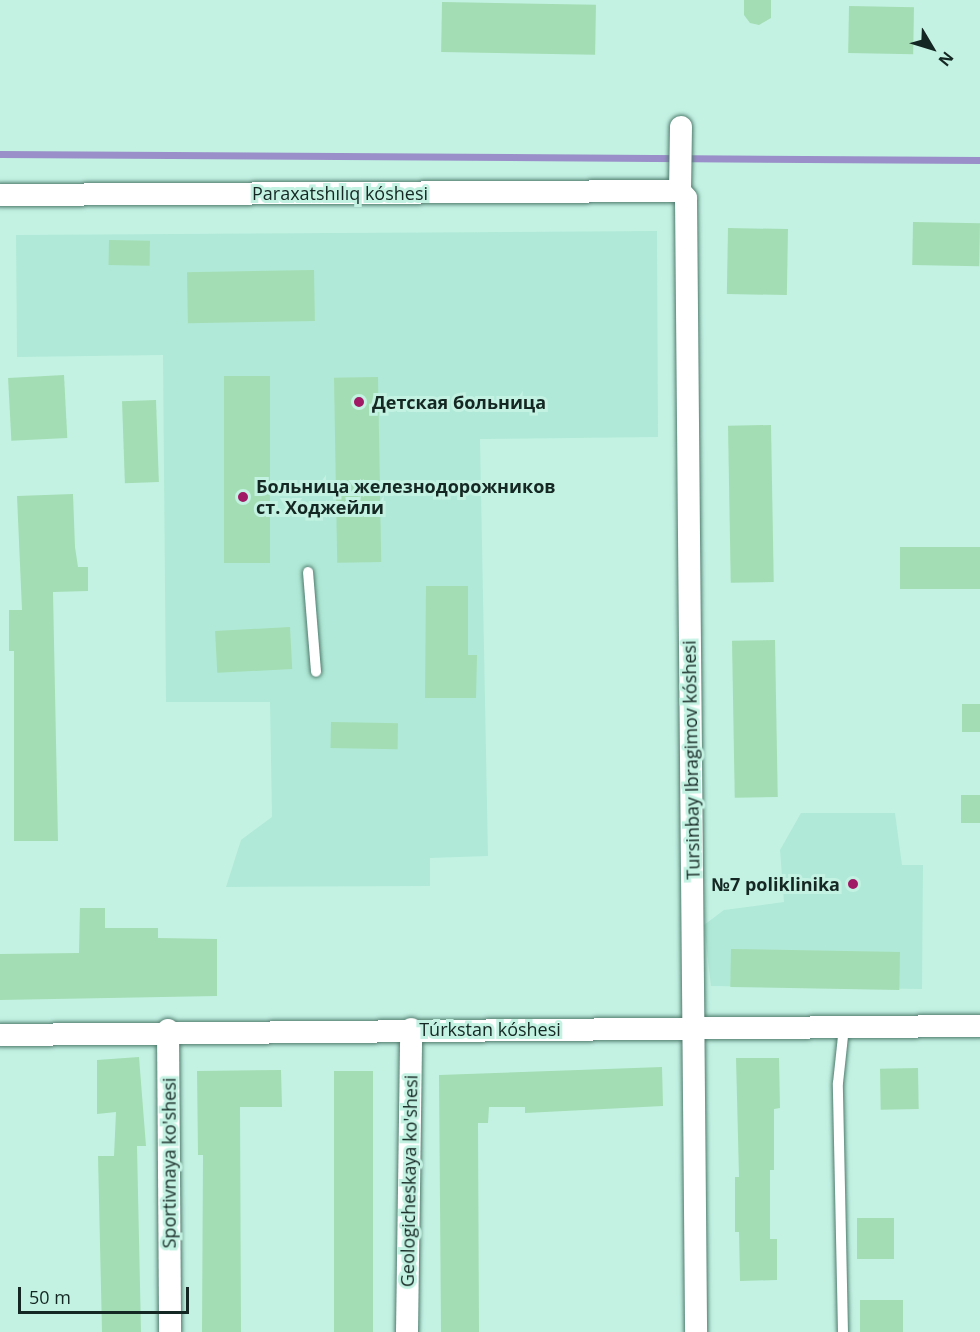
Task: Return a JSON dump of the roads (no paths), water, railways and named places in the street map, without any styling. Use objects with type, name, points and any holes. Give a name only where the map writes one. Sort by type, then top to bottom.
[{"type":"street","name":"Tursinbay Ibragimov kóshesi","points":[[681,127],[681,191],[686,198],[696,1332]]},
{"type":"street","name":"Paraxatshılıq kóshesi","points":[[0,195],[681,191]]},
{"type":"street","name":"Túrkstan kóshesi","points":[[0,1035],[168,1030],[980,1026]]},
{"type":"street","name":"Geologicheskaya ko'shesi","points":[[407,1332],[411,1029]]},
{"type":"street","name":"Sportivnaya ko'shesi","points":[[168,1030],[170,1332]]},
{"type":"lane","points":[[308,572],[316,672]]},
{"type":"lane","points":[[843,1332],[838,1083],[844,1027]]},
{"type":"waterway","points":[[0,154],[980,160]]},
{"type":"place","name":"Детская больница","points":[[359,402]]},
{"type":"place","name":"Больница железнодорожников ст. Ходжейли","points":[[243,497]]},
{"type":"place","name":"№7 poliklinika","points":[[853,884]]}]
